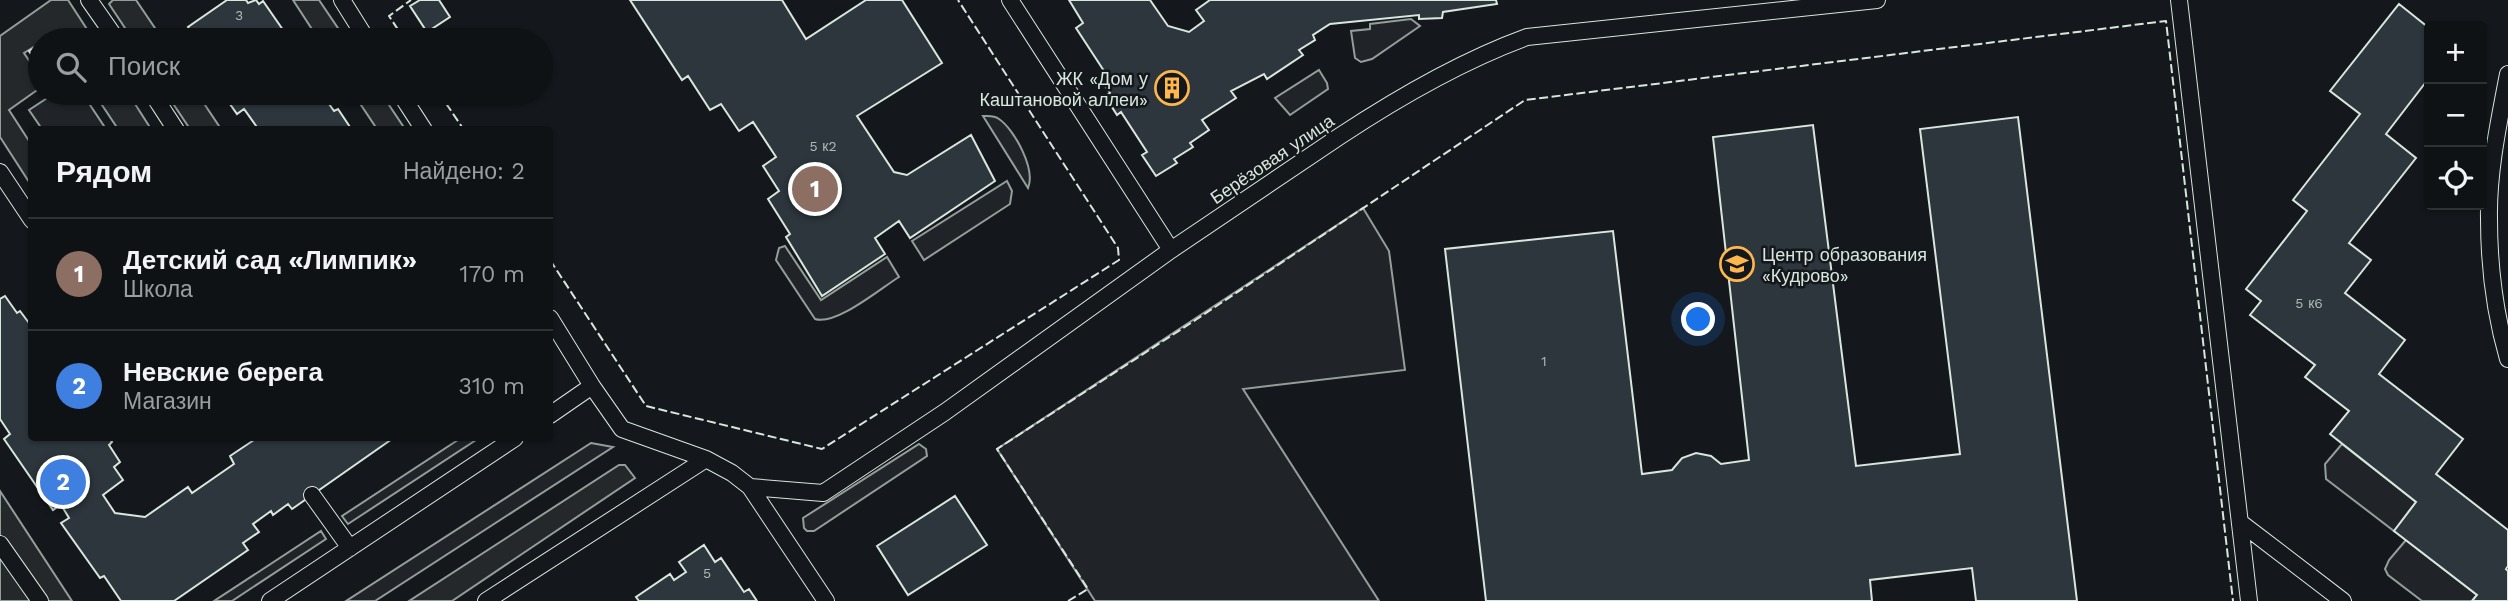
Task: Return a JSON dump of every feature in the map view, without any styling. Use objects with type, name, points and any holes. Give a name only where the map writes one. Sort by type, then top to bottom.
[{"type":"lane","points":[[89,0],[109,28]]},
{"type":"lane","points":[[342,0],[360,28]]},
{"type":"lane","points":[[1010,0],[1171,250]]},
{"type":"lane","name":"Берёзовая улица","points":[[750,488],[823,493],[945,412],[1171,250],[1367,118],[1493,50],[1527,37],[1877,0]]},
{"type":"lane","points":[[2179,0],[2249,601]]},
{"type":"lane","points":[[2508,74],[2496,145],[2488,218],[2492,276],[2508,359]]},
{"type":"lane","points":[[160,105],[173,126]]},
{"type":"lane","points":[[408,105],[421,126]]},
{"type":"lane","points":[[0,172],[28,214]]},
{"type":"lane","points":[[553,323],[622,429],[706,459],[732,473],[750,488],[826,601]]},
{"type":"lane","points":[[553,413],[592,386]]},
{"type":"lane","points":[[270,601],[510,441]]},
{"type":"lane","points":[[486,601],[706,459]]},
{"type":"lane","points":[[312,495],[350,548]]},
{"type":"lane","points":[[2241,523],[2343,601]]},
{"type":"lane","points":[[0,544],[40,601]]},
{"type":"shaded area","points":[[51,0],[68,0],[86,28],[28,28],[28,50],[24,53],[28,59],[28,97],[9,110],[28,139],[28,180],[0,137],[0,36]]},
{"type":"shaded area","points":[[113,0],[136,0],[155,28],[125,28],[109,4]]},
{"type":"shaded area","points":[[293,0],[319,0],[338,28],[311,28]]},
{"type":"shaded area","points":[[1411,19],[1420,26],[1372,59],[1361,62],[1355,58],[1351,31],[1370,29],[1370,24]]},
{"type":"shaded area","points":[[1319,70],[1328,89],[1290,115],[1275,98]]},
{"type":"shaded area","points":[[37,105],[90,105],[104,126],[40,126],[29,110]]},
{"type":"shaded area","points":[[102,105],[136,105],[149,126],[116,126]]},
{"type":"shaded area","points":[[174,105],[205,105],[219,126],[188,126]]},
{"type":"shaded area","points":[[361,105],[389,105],[403,126],[375,126]]},
{"type":"shaded area","points":[[983,116],[999,119],[1017,140],[1029,171],[1028,188]]},
{"type":"shaded area","points":[[1007,181],[1012,191],[1010,204],[924,260],[912,241]]},
{"type":"shaded area","points":[[1363,208],[1389,251],[1405,370],[1243,389],[1379,601],[1095,601],[997,449]]},
{"type":"shaded area","points":[[785,246],[821,300],[887,257],[899,277],[846,312],[824,320],[815,319],[776,260],[779,248]]},
{"type":"shaded area","points":[[456,441],[474,441],[348,524],[342,516]]},
{"type":"shaded area","points":[[591,443],[613,447],[375,601],[346,601]]},
{"type":"shaded area","points":[[919,444],[926,449],[927,456],[814,531],[804,528],[803,518]]},
{"type":"shaded area","points":[[2342,444],[2416,502],[2394,531],[2326,479],[2325,464]]},
{"type":"shaded area","points":[[619,465],[625,465],[635,478],[452,601],[409,601]]},
{"type":"shaded area","points":[[0,491],[72,601],[0,601]]},
{"type":"shaded area","points":[[321,531],[326,539],[232,601],[214,601]]},
{"type":"shaded area","points":[[2406,540],[2477,595],[2472,601],[2422,601],[2388,575],[2385,569],[2389,560]]},
{"type":"building","points":[[227,0],[246,0],[248,3],[256,0],[259,4],[263,1],[282,28],[189,28]]},
{"type":"building","points":[[420,0],[439,0],[450,17],[433,28],[424,28],[410,6]]},
{"type":"building","points":[[630,0],[782,0],[806,39],[866,0],[902,0],[942,63],[857,116],[894,172],[907,175],[971,135],[995,181],[910,238],[899,221],[875,238],[885,254],[822,296],[786,237],[790,234],[768,199],[779,191],[763,166],[776,157],[753,122],[739,131],[721,104],[710,110],[688,76],[682,80]]},
{"type":"building","name":"ЖК «Дом у Каштановой аллеи»","points":[[1069,0],[1150,0],[1168,26],[1189,32],[1204,21],[1196,10],[1210,0],[1496,0],[1497,4],[1443,12],[1442,18],[1419,19],[1419,15],[1330,24],[1313,35],[1315,40],[1299,50],[1303,55],[1267,79],[1264,74],[1231,91],[1236,98],[1202,120],[1209,130],[1190,143],[1193,147],[1174,159],[1177,163],[1156,176],[1142,155],[1147,152],[1121,112],[1117,115],[1105,96],[1110,93],[1100,79],[1106,74],[1076,28],[1083,23]]},
{"type":"building","points":[[2399,4],[2424,24],[2424,85],[2386,134],[2416,158],[2349,243],[2371,260],[2345,293],[2405,340],[2379,374],[2463,439],[2436,474],[2508,530],[2508,601],[2472,601],[2477,595],[2394,531],[2416,502],[2330,434],[2349,411],[2305,377],[2315,365],[2250,315],[2261,301],[2246,289],[2307,211],[2293,200],[2360,114],[2330,91]]},
{"type":"building","points":[[231,105],[330,105],[334,111],[338,109],[349,126],[256,126],[244,109],[237,114]]},
{"type":"building","points":[[2018,117],[2077,601],[1976,601],[1972,568],[1870,580],[1872,601],[1486,601],[1445,249],[1613,231],[1642,474],[1672,470],[1682,458],[1696,453],[1711,456],[1721,464],[1749,460],[1713,137],[1813,125],[1856,466],[1960,454],[1920,129]]},
{"type":"building","points":[[5,296],[17,313],[20,311],[28,322],[28,441],[111,441],[109,445],[120,462],[114,467],[123,480],[103,495],[115,513],[145,517],[188,487],[192,493],[234,464],[230,456],[252,441],[389,441],[292,509],[288,504],[273,515],[271,511],[253,524],[259,532],[243,543],[248,550],[174,601],[121,601],[104,576],[100,578],[61,523],[69,518],[63,508],[60,505],[53,510],[4,439],[10,434],[0,419],[0,299]]},
{"type":"building","points":[[955,496],[987,545],[908,595],[877,546]]},
{"type":"building","points":[[704,545],[715,562],[721,558],[744,592],[749,589],[757,601],[639,601],[636,597],[670,574],[674,580],[686,572],[679,562]]},
{"type":"fence","points":[[397,28],[389,16],[411,0]]},
{"type":"fence","points":[[553,265],[646,406],[822,449],[1119,260],[1118,248],[958,0]]},
{"type":"fence","points":[[1068,601],[1088,589],[997,449],[1525,100],[2166,21],[2233,601]]},
{"type":"fence","points":[[447,105],[461,126]]},
{"type":"place","name":"ЖК «Дом у Каштановой аллеи»","points":[[1172,88]]},
{"type":"place","name":"Детский сад «Лимпик»","points":[[815,189]]},
{"type":"place","name":"Центр образования «Кудрово»","points":[[1737,264]]},
{"type":"place","name":"Невские берега","points":[[63,482]]}]
